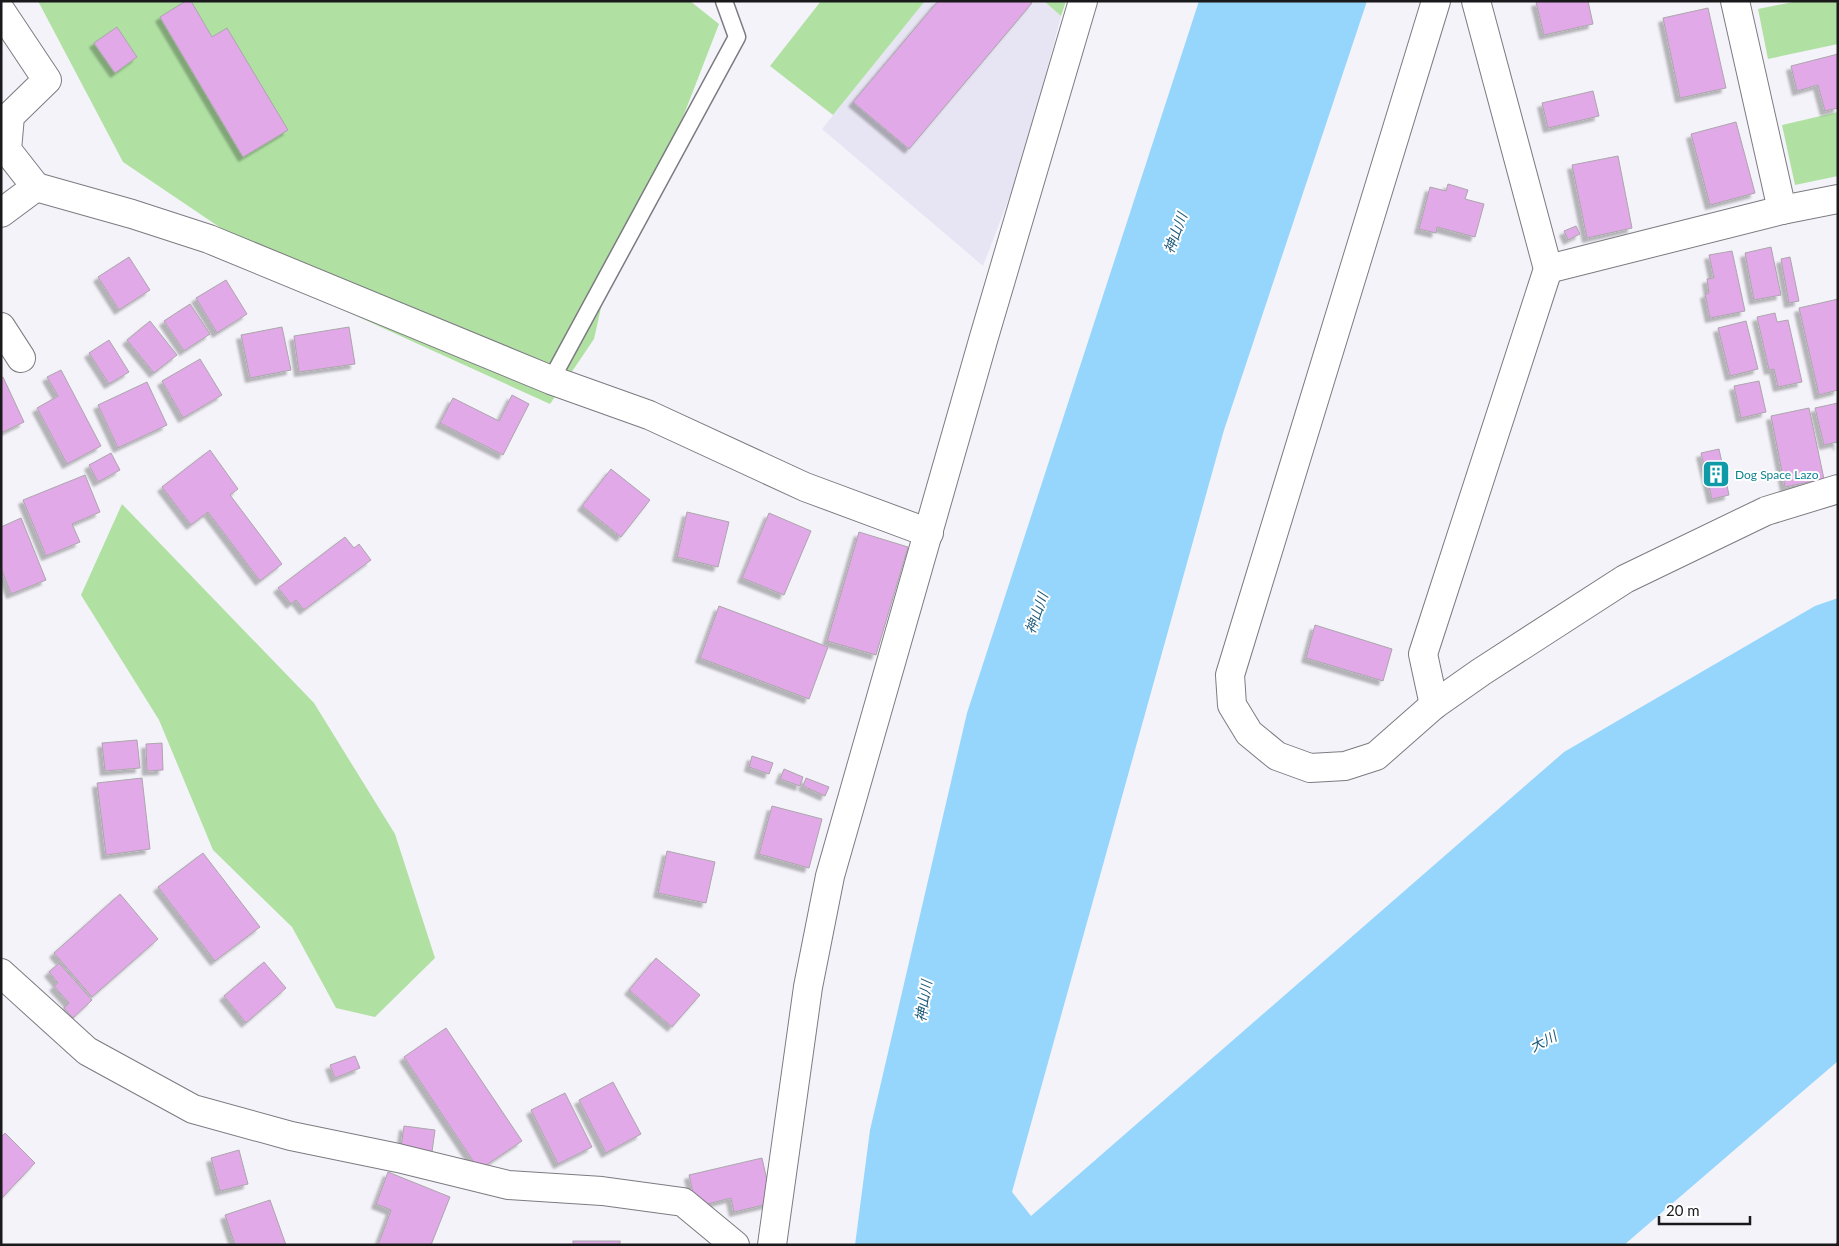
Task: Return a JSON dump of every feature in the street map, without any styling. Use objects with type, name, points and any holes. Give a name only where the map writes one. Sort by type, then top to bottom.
[{"type":"street","points":[[772,1245],[808,987],[830,876],[984,337],[1083,1]]},
{"type":"street","points":[[1436,1],[1230,674],[1232,705],[1249,733],[1277,756],[1310,768],[1345,766],[1376,756],[1434,706],[1481,672],[1625,579],[1766,511],[1838,489]]},
{"type":"street","points":[[1434,706],[1423,654],[1548,269],[1476,1]]},
{"type":"street","points":[[1735,1],[1782,210]]},
{"type":"street","points":[[1,11],[48,80],[10,116],[7,150],[36,187],[132,214],[209,239],[551,380],[649,415],[805,487],[928,533]]},
{"type":"street","points":[[1,213],[36,187]]},
{"type":"street","points":[[1548,269],[1782,210],[1838,199]]},
{"type":"street","points":[[1,328],[21,358]]},
{"type":"street","points":[[1,972],[87,1051],[193,1109],[292,1136],[398,1158],[508,1185],[602,1191],[683,1202],[735,1245]]},
{"type":"lane","points":[[551,380],[738,37],[724,1]]},
{"type":"shaded area","points":[[925,1],[1044,1],[1061,16],[1022,164],[983,266],[822,129]]},
{"type":"green space","points":[[38,1],[690,1],[719,24],[678,130],[613,254],[594,339],[550,404],[341,309],[123,162]]},
{"type":"green space","points":[[821,1],[925,1],[833,115],[770,66]]},
{"type":"green space","points":[[1044,1],[1066,1],[1061,16]]},
{"type":"green space","points":[[1798,1],[1838,1],[1838,44],[1768,59],[1758,9]]},
{"type":"green space","points":[[1838,112],[1838,176],[1795,185],[1782,125]]},
{"type":"green space","points":[[122,504],[314,703],[395,834],[435,958],[375,1017],[336,1008],[292,927],[213,850],[159,720],[81,595]]},
{"type":"water","points":[[1199,1],[1367,1],[1224,430],[1012,1192],[1031,1216],[1564,752],[1815,606],[1838,598],[1838,1061],[1624,1245],[855,1245],[870,1130],[967,713]]},
{"type":"building","points":[[186,1],[191,1],[212,37],[227,28],[288,130],[243,157],[160,17]]},
{"type":"building","points":[[938,1],[1030,1],[1032,3],[909,149],[853,102]]},
{"type":"building","points":[[1588,1],[1593,24],[1544,35],[1536,2]]},
{"type":"building","points":[[1708,8],[1726,88],[1680,98],[1663,18]]},
{"type":"building","points":[[117,27],[137,57],[115,73],[94,43]]},
{"type":"building","points":[[1838,54],[1838,108],[1825,111],[1818,85],[1797,91],[1791,66]]},
{"type":"building","points":[[1593,91],[1599,116],[1548,128],[1542,103]]},
{"type":"building","points":[[1736,122],[1755,193],[1710,205],[1691,134]]},
{"type":"building","points":[[1618,156],[1632,228],[1587,238],[1572,165]]},
{"type":"building","points":[[1448,184],[1468,190],[1465,199],[1484,204],[1475,237],[1437,227],[1436,233],[1419,229],[1430,187],[1446,191]]},
{"type":"building","points":[[1576,226],[1580,234],[1568,240],[1564,231]]},
{"type":"building","points":[[1771,247],[1781,295],[1754,300],[1745,253]]},
{"type":"building","points":[[1732,251],[1745,311],[1710,318],[1705,294],[1709,293],[1707,279],[1714,278],[1709,255]]},
{"type":"building","points":[[129,257],[150,290],[119,310],[98,277]]},
{"type":"building","points":[[1790,257],[1799,301],[1789,303],[1781,259]]},
{"type":"building","points":[[226,280],[247,314],[217,333],[196,298]]},
{"type":"building","points":[[1838,299],[1838,390],[1819,395],[1799,308]]},
{"type":"building","points":[[190,304],[210,334],[184,351],[164,321]]},
{"type":"building","points":[[1775,313],[1777,322],[1788,320],[1802,382],[1778,387],[1774,369],[1769,370],[1757,317]]},
{"type":"building","points":[[150,321],[177,355],[154,373],[127,340]]},
{"type":"building","points":[[1746,321],[1758,369],[1730,376],[1718,328]]},
{"type":"building","points":[[282,327],[291,370],[250,378],[241,335]]},
{"type":"building","points":[[349,327],[355,364],[299,372],[294,336]]},
{"type":"building","points":[[109,340],[129,372],[109,384],[89,353]]},
{"type":"building","points":[[200,359],[222,395],[183,418],[162,381]]},
{"type":"building","points":[[61,370],[101,446],[67,464],[37,408],[58,396],[47,377]]},
{"type":"building","points":[[3,377],[24,422],[1,433],[1,378]]},
{"type":"building","points":[[1759,381],[1766,412],[1741,418],[1734,386]]},
{"type":"building","points":[[147,382],[167,425],[118,448],[98,405]]},
{"type":"building","points":[[512,395],[529,404],[503,455],[440,423],[453,398],[499,421]]},
{"type":"building","points":[[1838,403],[1838,446],[1837,442],[1824,445],[1815,408]]},
{"type":"building","points":[[1809,408],[1824,479],[1785,487],[1771,416]]},
{"type":"building","name":"Dog Space Lazo","points":[[1719,449],[1729,495],[1712,499],[1701,453]]},
{"type":"building","points":[[210,450],[238,489],[230,495],[282,564],[260,581],[208,512],[191,525],[162,487]]},
{"type":"building","points":[[111,453],[120,470],[98,482],[89,465]]},
{"type":"building","points":[[611,469],[650,500],[621,537],[582,506]]},
{"type":"building","points":[[85,475],[100,512],[72,524],[80,542],[46,556],[23,500]]},
{"type":"building","points":[[687,512],[729,522],[718,567],[677,557]]},
{"type":"building","points":[[769,513],[811,531],[784,595],[742,578]]},
{"type":"building","points":[[21,518],[46,580],[11,594],[1,568],[1,527]]},
{"type":"building","points":[[859,532],[908,547],[876,655],[827,641]]},
{"type":"building","points":[[345,537],[354,548],[359,544],[371,560],[304,610],[296,600],[291,604],[278,588]]},
{"type":"building","points":[[719,606],[828,647],[809,699],[700,658]]},
{"type":"building","points":[[1315,625],[1392,649],[1383,681],[1306,658]]},
{"type":"building","points":[[137,740],[140,768],[105,771],[102,743]]},
{"type":"building","points":[[162,743],[163,770],[147,771],[146,744]]},
{"type":"building","points":[[752,756],[773,763],[769,774],[749,767]]},
{"type":"building","points":[[784,769],[803,777],[800,786],[780,779]]},
{"type":"building","points":[[142,778],[150,849],[106,855],[97,783]]},
{"type":"building","points":[[806,778],[829,787],[825,796],[803,786]]},
{"type":"building","points":[[772,806],[822,819],[809,868],[759,854]]},
{"type":"building","points":[[667,851],[715,862],[706,903],[658,893]]},
{"type":"building","points":[[203,853],[260,927],[215,961],[158,887]]},
{"type":"building","points":[[120,894],[158,939],[92,997],[54,953]]},
{"type":"building","points":[[656,958],[700,995],[672,1027],[629,990]]},
{"type":"building","points":[[264,962],[286,988],[246,1023],[224,996]]},
{"type":"building","points":[[59,963],[92,1000],[73,1018],[64,1008],[69,1003],[54,986],[58,983],[49,972]]},
{"type":"building","points":[[446,1028],[522,1141],[479,1170],[404,1057]]},
{"type":"building","points":[[355,1056],[360,1068],[335,1078],[330,1065]]},
{"type":"building","points":[[613,1082],[641,1134],[606,1153],[579,1100]]},
{"type":"building","points":[[565,1093],[592,1147],[558,1164],[531,1110]]},
{"type":"building","points":[[404,1126],[435,1130],[432,1152],[401,1147]]},
{"type":"building","points":[[5,1133],[35,1163],[1,1199],[1,1137]]},
{"type":"building","points":[[239,1150],[248,1184],[220,1191],[211,1158]]},
{"type":"building","points":[[762,1158],[772,1203],[734,1212],[731,1198],[696,1207],[689,1175]]},
{"type":"building","points":[[388,1172],[450,1197],[431,1245],[378,1245],[391,1210],[376,1204]]},
{"type":"building","points":[[270,1200],[286,1245],[235,1245],[225,1215]]},
{"type":"building","points":[[573,1241],[620,1241],[620,1245],[573,1245]]},
{"type":"place","name":"Dog Space Lazo","points":[[1716,474]]},
{"type":"water label","name":"神山川","points":[[1175,233]]},
{"type":"water label","name":"神山川","points":[[1036,613]]},
{"type":"water label","name":"神山川","points":[[923,1001]]},
{"type":"water label","name":"大川","points":[[1543,1041]]}]
